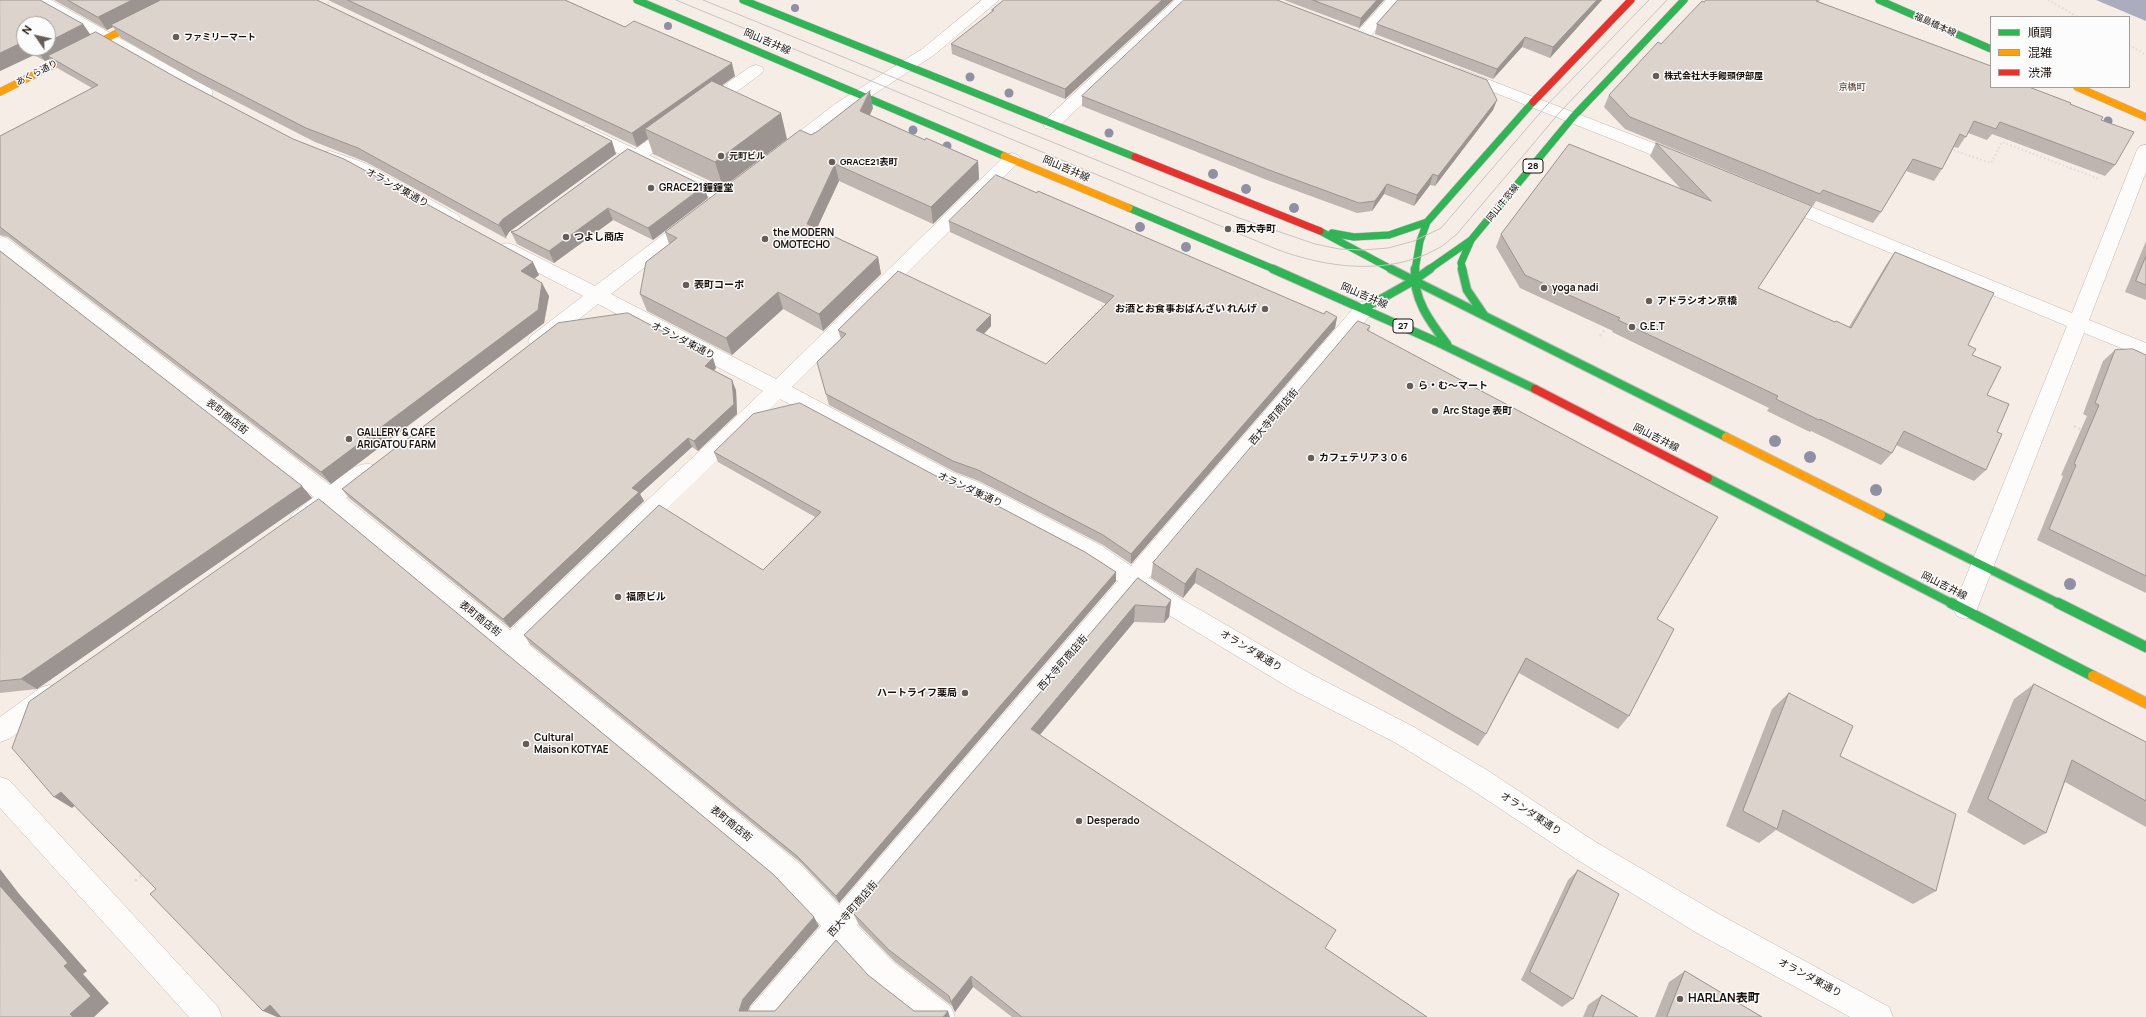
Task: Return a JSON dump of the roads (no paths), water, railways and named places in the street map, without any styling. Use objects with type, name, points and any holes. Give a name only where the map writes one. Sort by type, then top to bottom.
[{"type":"main road","name":"あくら通り","points":[[0,92],[182,0]]},
{"type":"main road","name":"岡山吉井線","points":[[637,0],[1365,308],[1451,348],[1965,609],[2146,703]]},
{"type":"main road","points":[[743,0],[1319,231],[1413,281],[1983,564],[2146,647]]},
{"type":"main road","points":[[1451,348],[1431,325],[1418,303],[1413,281],[1418,240],[1427,222],[1534,102],[1631,0]]},
{"type":"main road","name":"岡山牛窓線","points":[[1365,308],[1413,281],[1471,240],[1573,117],[1684,0]]},
{"type":"main road","name":"福島橋本線","points":[[1879,0],[1990,49]]},
{"type":"main road","points":[[2079,88],[2146,117]]},
{"type":"main road","points":[[1319,231],[1354,237],[1389,235],[1427,222]]},
{"type":"main road","points":[[1471,240],[1461,263],[1467,290],[1486,317]]},
{"type":"street","points":[[40,0],[220,101]]},
{"type":"street","points":[[773,160],[861,95],[928,52],[991,0]]},
{"type":"street","points":[[1051,124],[1184,0]]},
{"type":"street","points":[[1362,36],[1394,0]]},
{"type":"street","points":[[1449,69],[1700,168]]},
{"type":"street","points":[[630,157],[691,118],[756,70]]},
{"type":"street","points":[[525,350],[730,192],[630,157],[575,126]]},
{"type":"street","name":"オランダ東通り","points":[[315,150],[359,167],[469,229]]},
{"type":"street","points":[[1965,609],[2146,150]]},
{"type":"street","points":[[511,644],[778,389],[1012,159]]},
{"type":"street","points":[[1763,194],[2146,351]]},
{"type":"street","name":"オランダ東通り","points":[[490,240],[778,389],[946,479],[970,488],[1094,553],[1135,581],[1302,682],[1405,735],[1478,779],[1585,850],[1707,922],[1879,1017]]},
{"type":"street","name":"表町商店街","points":[[0,242],[331,498],[790,873],[883,972],[941,1017]]},
{"type":"street","name":"西大寺町商店街","points":[[761,1017],[1135,581],[1365,308]]},
{"type":"street","points":[[279,534],[331,498],[381,460]]},
{"type":"street","points":[[0,731],[65,685]]},
{"type":"street","points":[[0,789],[208,1017]]},
{"type":"water","points":[[2096,0],[2146,0],[2146,21]]},
{"type":"tram line","points":[[676,0],[1276,249],[1315,261],[1357,266],[1378,266],[1418,258],[1445,244],[1457,234],[1560,112],[1667,0]]},
{"type":"tram line","points":[[703,0],[1239,218],[1315,244],[1339,249],[1363,250],[1388,248],[1414,241],[1441,228],[1546,106],[1649,0]]},
{"type":"place","name":"ファミリーマート","points":[[176,37]]},
{"type":"place","name":"株式会社大手饅頭伊部屋","points":[[1656,76]]},
{"type":"place","name":"元町ビル","points":[[721,156]]},
{"type":"place","name":"GRACE21表町","points":[[832,162]]},
{"type":"place","name":"GRACE21鐘鐘堂","points":[[651,188]]},
{"type":"place","name":"西大寺町","points":[[1228,229]]},
{"type":"place","name":"つよし商店","points":[[566,237]]},
{"type":"place","name":"the MODERN OMOTECHO","points":[[765,239]]},
{"type":"place","name":"表町コーポ","points":[[686,285]]},
{"type":"place","name":"yoga nadi","points":[[1544,288]]},
{"type":"place","name":"アドラシオン京橋","points":[[1649,301]]},
{"type":"place","name":"お酒とお食事おばんざい れんげ","points":[[1265,309]]},
{"type":"place","name":"G.E.T","points":[[1632,327]]},
{"type":"place","name":"ら・む～マート","points":[[1410,386]]},
{"type":"place","name":"Arc Stage 表町","points":[[1435,411]]},
{"type":"place","name":"GALLERY & CAFE ARIGATOU FARM","points":[[349,439]]},
{"type":"place","name":"カフェテリア３０６","points":[[1311,458]]},
{"type":"place","name":"福原ビル","points":[[618,597]]},
{"type":"place","name":"ハートライフ薬局","points":[[965,693]]},
{"type":"place","name":"Cultural Maison KOTYAE","points":[[526,744]]},
{"type":"place","name":"Desperado","points":[[1079,821]]},
{"type":"place","name":"HARLAN表町","points":[[1680,999]]},
{"type":"district","name":"京橋町","points":[[1852,87]]}]
